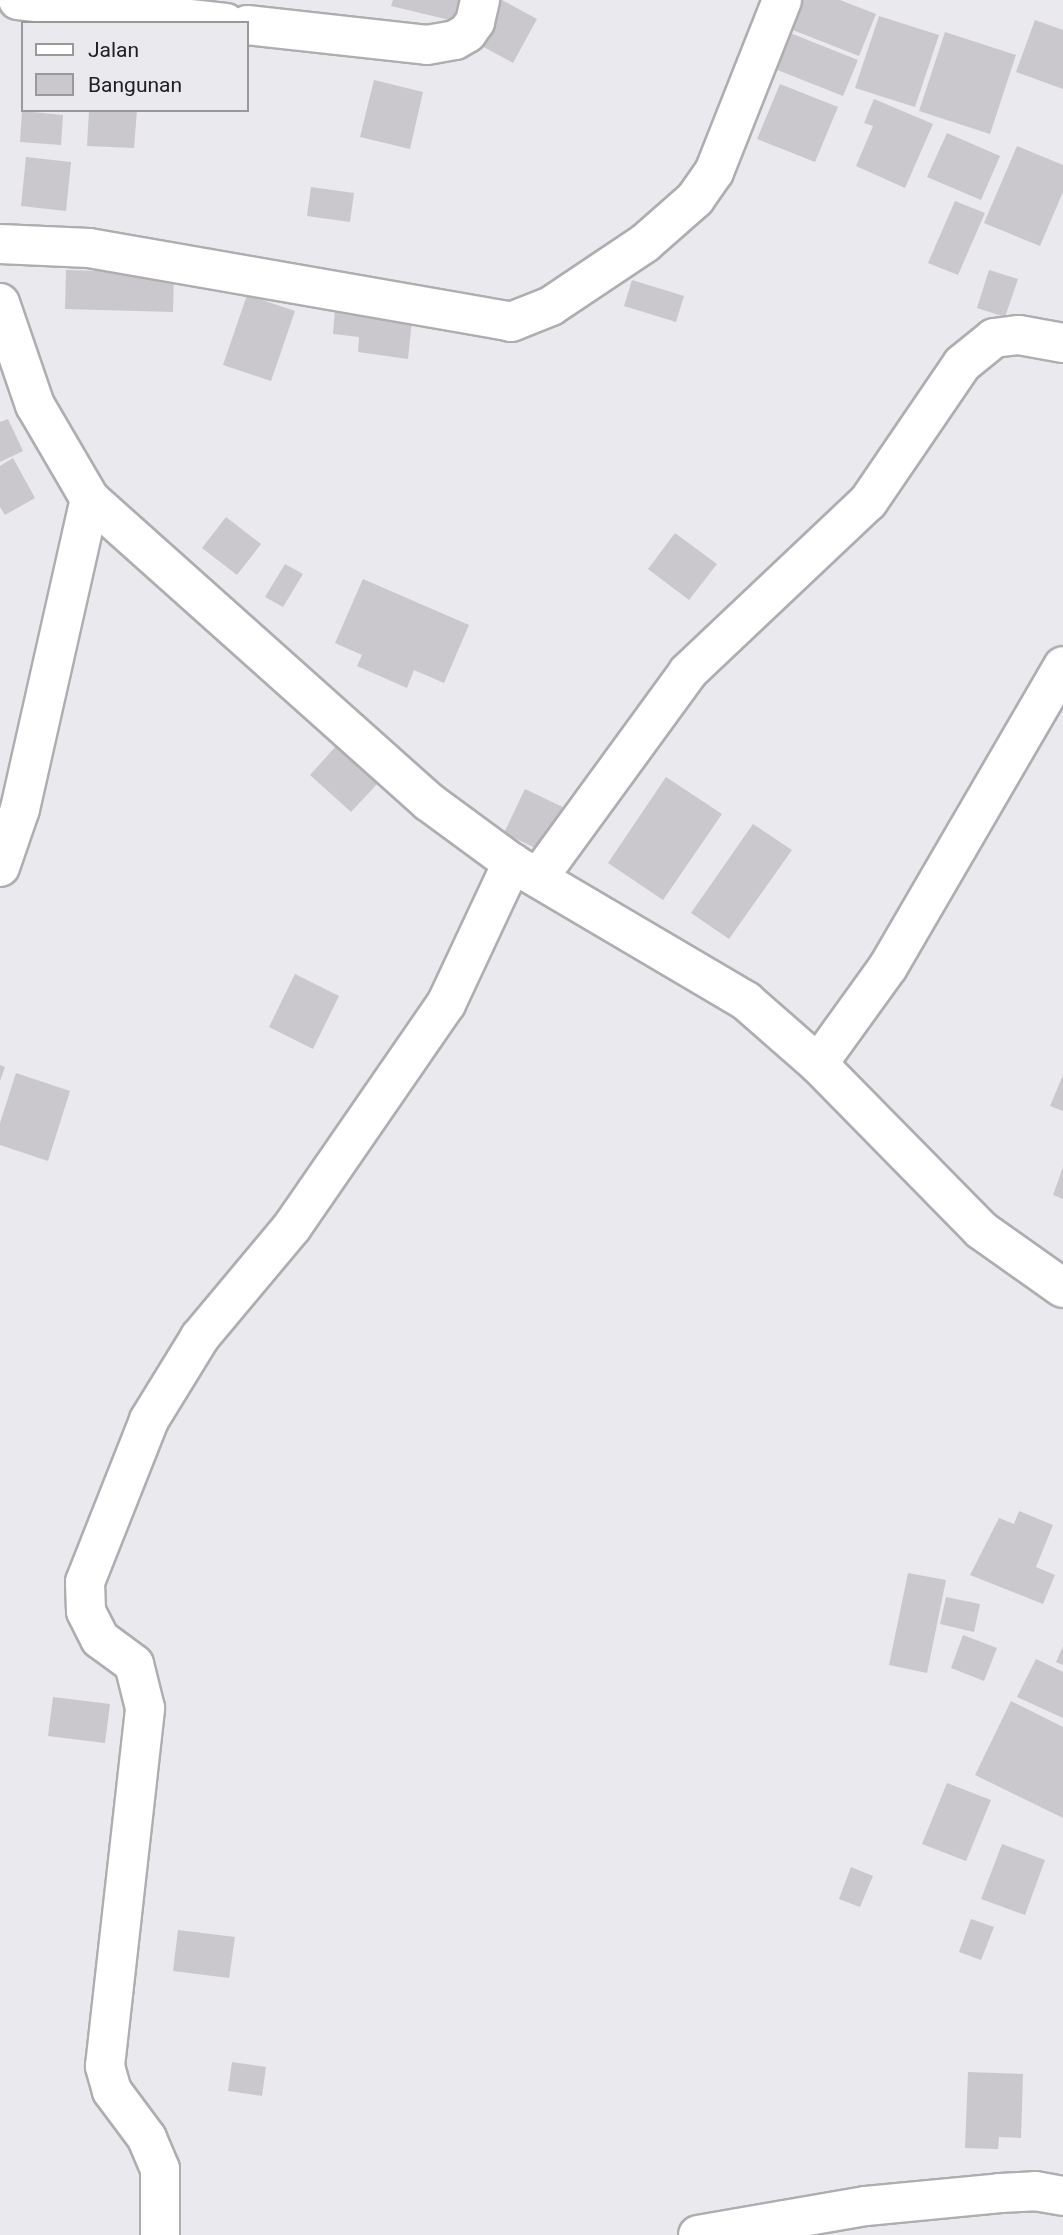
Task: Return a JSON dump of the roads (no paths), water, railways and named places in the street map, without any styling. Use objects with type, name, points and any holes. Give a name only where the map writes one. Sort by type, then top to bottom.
[{"type":"street","points":[[18,0],[208,21]]},
{"type":"street","points":[[248,25],[427,45],[455,40],[467,33],[475,22],[480,0]]},
{"type":"street","points":[[0,244],[89,248],[511,322],[551,306],[645,243],[695,199],[714,172],[782,0]]},
{"type":"street","points":[[0,303],[34,405],[90,499],[429,802],[525,871],[746,1001],[818,1063],[981,1230],[1063,1288]]},
{"type":"street","points":[[160,2235],[160,2169],[147,2138],[112,2091],[105,2066],[145,1707],[134,1664],[100,1639],[86,1611],[85,1582],[149,1420],[200,1337],[292,1227],[446,1004],[525,871],[688,672],[868,502],[962,363],[994,338],[1019,335],[1063,343]]},
{"type":"street","points":[[0,867],[20,809],[90,499]]},
{"type":"street","points":[[818,1063],[888,967],[1063,666]]},
{"type":"street","points":[[698,2235],[866,2206],[1035,2191],[1063,2196]]}]
